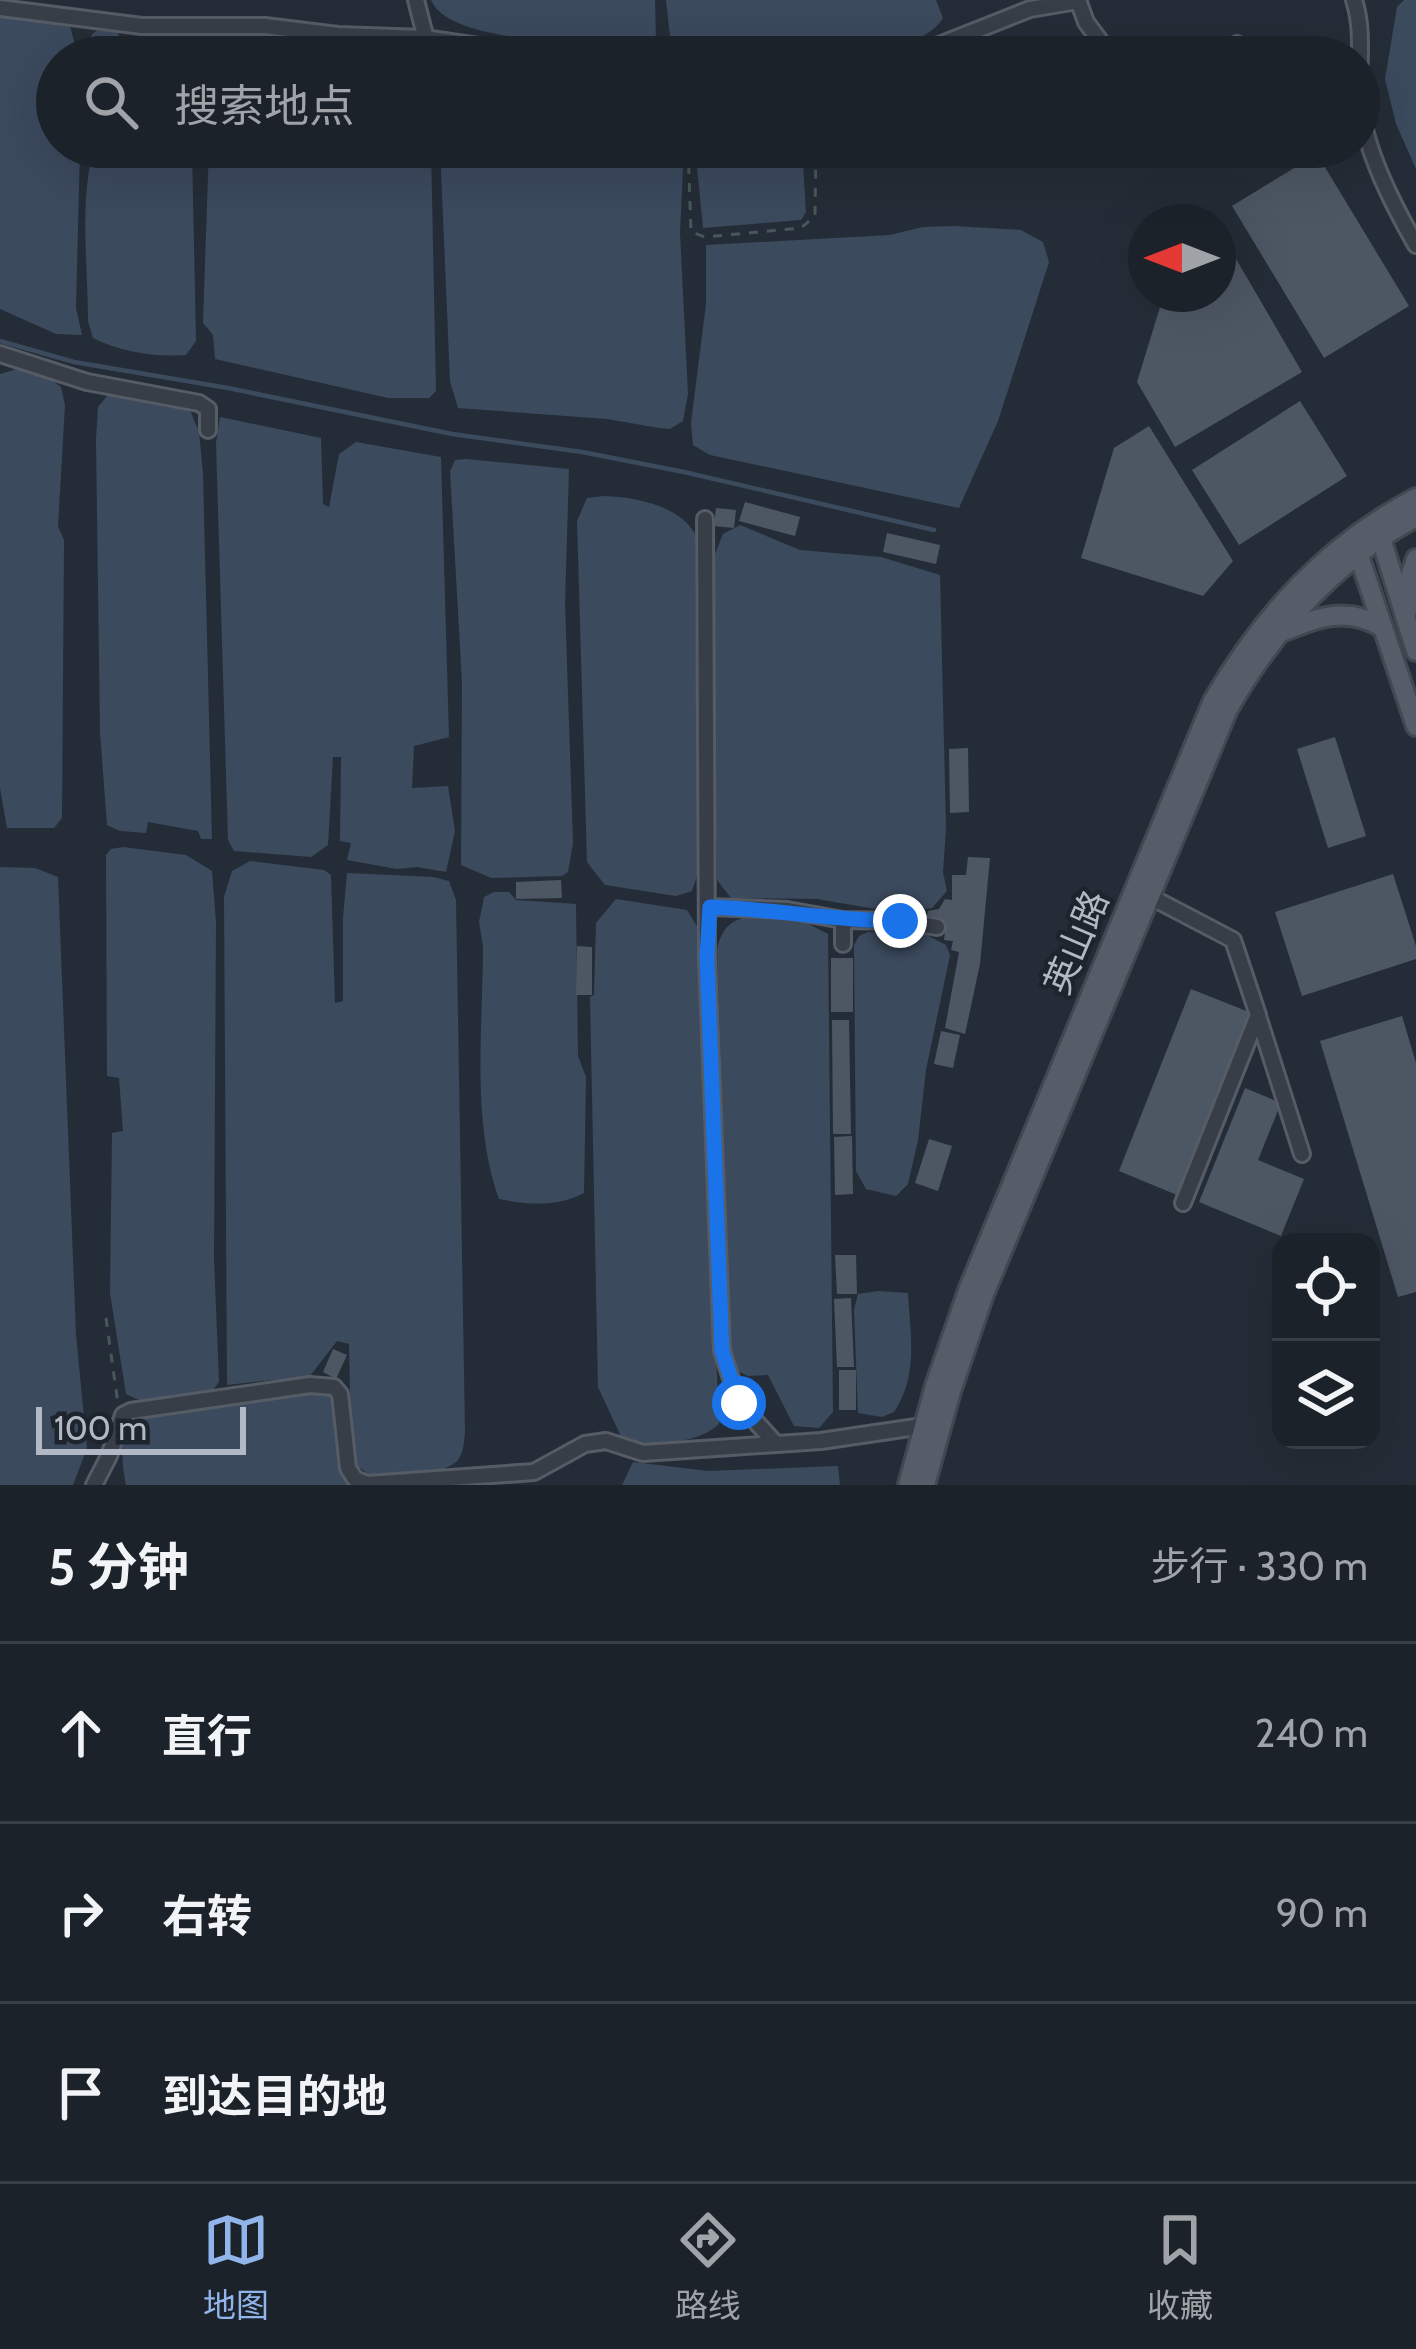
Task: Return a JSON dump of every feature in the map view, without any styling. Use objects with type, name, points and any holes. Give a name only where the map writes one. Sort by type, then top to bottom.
[{"type":"main road","name":"英山路","points":[[908,1485],[969,1288],[1213,701],[1262,625],[1291,591],[1416,498]]},
{"type":"main road","name":"英山路","points":[[1378,530],[1416,518]]},
{"type":"main road","points":[[1378,530],[1416,651]]},
{"type":"main road","name":"英山路","points":[[925,1485],[984,1294],[1228,709],[1275,635],[1356,545]]},
{"type":"main road","points":[[1356,545],[1416,727]]},
{"type":"main road","points":[[1407,621],[1416,559]]},
{"type":"main road","points":[[1275,635],[1332,614],[1359,616],[1383,628]]},
{"type":"lane","points":[[416,0],[425,36]]},
{"type":"lane","points":[[1354,0],[1360,17]]},
{"type":"lane","points":[[1360,36],[1365,0]]},
{"type":"lane","points":[[962,36],[1030,9],[1078,1],[1096,36]]},
{"type":"lane","points":[[0,8],[38,10],[92,22],[209,28],[250,25],[388,36]]},
{"type":"lane","points":[[1377,168],[1416,245]]},
{"type":"lane","points":[[0,354],[87,382],[199,403],[208,409],[208,430]]},
{"type":"lane","points":[[705,519],[707,957],[722,1351],[739,1403],[776,1444]]},
{"type":"lane","points":[[1149,896],[1233,940],[1303,1154]]},
{"type":"lane","points":[[710,907],[787,910],[843,920],[938,927]]},
{"type":"lane","points":[[843,920],[843,944]]},
{"type":"lane","points":[[1183,1203],[1258,1015]]},
{"type":"lane","points":[[94,1485],[115,1444],[123,1415],[131,1411],[323,1384],[340,1394],[348,1468],[355,1479],[367,1484],[534,1472],[585,1444],[606,1441],[643,1453],[776,1444],[923,1426]]},
{"type":"path","points":[[207,36],[209,28]]},
{"type":"path","points":[[689,168],[691,232],[705,237],[801,228],[814,217],[815,168]]},
{"type":"path","points":[[106,1318],[119,1424]]},
{"type":"water","points":[[431,0],[655,0],[656,36],[512,36],[468,27],[444,15]]},
{"type":"water","points":[[666,0],[936,0],[943,18],[923,36],[670,36]]},
{"type":"water","points":[[1404,0],[1416,0],[1416,169],[1396,124],[1385,79],[1397,7]]},
{"type":"water","points":[[0,15],[69,22],[73,36],[36,36],[36,168],[79,168],[76,308],[82,335],[56,334],[0,309]]},
{"type":"water","points":[[103,27],[117,29],[119,36],[92,36]]},
{"type":"water","points":[[89,168],[192,168],[196,341],[186,355],[138,352],[93,338],[88,321]]},
{"type":"water","points":[[208,168],[431,168],[436,391],[429,398],[388,398],[215,359],[213,335],[203,323]]},
{"type":"water","points":[[441,168],[683,168],[680,233],[688,394],[683,421],[670,429],[607,419],[458,408],[450,381]]},
{"type":"water","points":[[697,168],[803,168],[806,212],[801,220],[703,228]]},
{"type":"water","points":[[954,226],[1021,230],[1043,242],[1049,262],[998,421],[959,508],[710,455],[693,445],[691,423],[706,304],[706,245],[890,235]]},
{"type":"water","points":[[17,369],[39,371],[61,387],[65,405],[58,526],[64,540],[62,818],[54,828],[7,828],[0,788],[0,374]]},
{"type":"water","points":[[120,394],[190,410],[199,432],[212,839],[201,839],[198,831],[148,822],[146,833],[107,825],[100,732],[96,440],[98,407],[107,396]]},
{"type":"water","points":[[220,417],[321,438],[323,504],[329,507],[339,454],[356,442],[441,457],[449,737],[414,746],[412,788],[448,786],[455,831],[446,872],[347,860],[351,843],[340,841],[341,757],[333,757],[328,845],[311,857],[234,851],[228,840],[216,443]]},
{"type":"water","points":[[455,460],[569,469],[565,604],[573,843],[568,872],[562,876],[491,878],[461,865],[462,682],[450,471]]},
{"type":"water","points":[[604,496],[667,509],[695,534],[698,873],[692,891],[676,896],[605,885],[587,862],[577,521],[587,498]]},
{"type":"water","points":[[740,525],[800,550],[881,557],[940,575],[947,891],[932,908],[899,913],[817,899],[731,898],[717,880],[711,564],[723,534]]},
{"type":"water","points":[[123,847],[186,855],[212,871],[216,922],[214,1259],[219,1382],[213,1390],[141,1401],[126,1394],[110,1293],[112,1133],[123,1131],[119,1078],[107,1076],[106,855]]},
{"type":"water","points":[[250,861],[324,870],[331,875],[335,1003],[343,1001],[347,873],[433,877],[449,881],[456,900],[465,1432],[460,1457],[442,1469],[379,1478],[355,1464],[349,1344],[337,1341],[310,1376],[227,1385],[224,897],[232,871]]},
{"type":"water","points":[[0,867],[35,868],[58,877],[76,1335],[87,1448],[73,1485],[0,1485]]},
{"type":"water","points":[[509,892],[516,900],[576,904],[578,1056],[586,1077],[584,1193],[564,1201],[499,1199],[490,1169],[482,1106],[483,946],[479,922],[484,897]]},
{"type":"water","points":[[616,899],[687,910],[699,930],[719,1424],[674,1442],[624,1443],[598,1387],[590,997],[594,995],[596,923]]},
{"type":"water","points":[[755,915],[803,921],[828,934],[833,1412],[819,1428],[794,1426],[768,1375],[748,1376],[736,1370],[731,1354],[717,950],[729,925]]},
{"type":"water","points":[[868,932],[921,932],[946,945],[950,955],[926,1070],[918,1140],[908,1184],[896,1196],[866,1189],[856,1171],[854,945]]},
{"type":"water","points":[[908,1293],[911,1339],[902,1398],[894,1412],[882,1417],[858,1413],[854,1310],[858,1294]]},
{"type":"water","points":[[330,1390],[335,1401],[342,1465],[354,1485],[126,1485],[123,1448],[137,1417]]},
{"type":"water","points":[[633,1462],[708,1471],[838,1466],[840,1485],[622,1485]]},
{"type":"building","points":[[1294,168],[1325,168],[1409,306],[1324,358],[1236,213],[1235,204]]},
{"type":"building","points":[[1236,259],[1302,372],[1175,447],[1137,382],[1158,312],[1236,312]]},
{"type":"building","points":[[1300,401],[1347,476],[1239,545],[1192,470]]},
{"type":"building","points":[[1149,426],[1233,561],[1203,596],[1081,558],[1114,448]]},
{"type":"building","points":[[745,502],[800,517],[795,536],[739,521]]},
{"type":"building","points":[[716,508],[736,510],[734,528],[714,526]]},
{"type":"building","points":[[887,533],[940,545],[936,564],[883,552]]},
{"type":"building","points":[[1335,737],[1366,836],[1328,848],[1297,749]]},
{"type":"building","points":[[968,748],[969,812],[950,813],[949,749]]},
{"type":"building","points":[[968,857],[990,858],[980,964],[965,1034],[945,1028],[959,952],[951,950],[953,941],[944,940],[946,922],[925,922],[928,911],[939,909],[945,899],[952,900],[952,875],[966,875]]},
{"type":"building","points":[[1393,874],[1416,959],[1302,996],[1275,912]]},
{"type":"building","points":[[561,880],[562,898],[516,899],[516,882]]},
{"type":"building","points":[[577,946],[592,947],[592,995],[576,995]]},
{"type":"building","points":[[831,958],[853,958],[853,1012],[831,1012]]},
{"type":"building","points":[[1191,989],[1249,1012],[1177,1195],[1119,1171]]},
{"type":"building","points":[[1402,1016],[1416,1063],[1416,1292],[1398,1297],[1320,1041]]},
{"type":"building","points":[[832,1020],[849,1020],[851,1134],[833,1134]]},
{"type":"building","points":[[941,1031],[960,1035],[953,1068],[934,1064]]},
{"type":"building","points":[[1245,1088],[1281,1103],[1258,1160],[1304,1179],[1282,1233],[1199,1202]]},
{"type":"building","points":[[852,1136],[853,1194],[835,1195],[834,1137]]},
{"type":"building","points":[[929,1139],[952,1146],[938,1191],[915,1183]]},
{"type":"building","points":[[835,1255],[856,1255],[857,1294],[837,1294]]},
{"type":"building","points":[[851,1298],[854,1367],[837,1367],[834,1299]]},
{"type":"building","points":[[333,1349],[347,1355],[336,1379],[323,1372]]},
{"type":"building","points":[[839,1370],[856,1370],[856,1410],[839,1410]]},
{"type":"waterway","points":[[0,341],[74,362],[452,434],[684,472],[934,530]]},
{"type":"route","points":[[739,1403],[722,1351],[707,957],[710,907],[900,921]]}]
